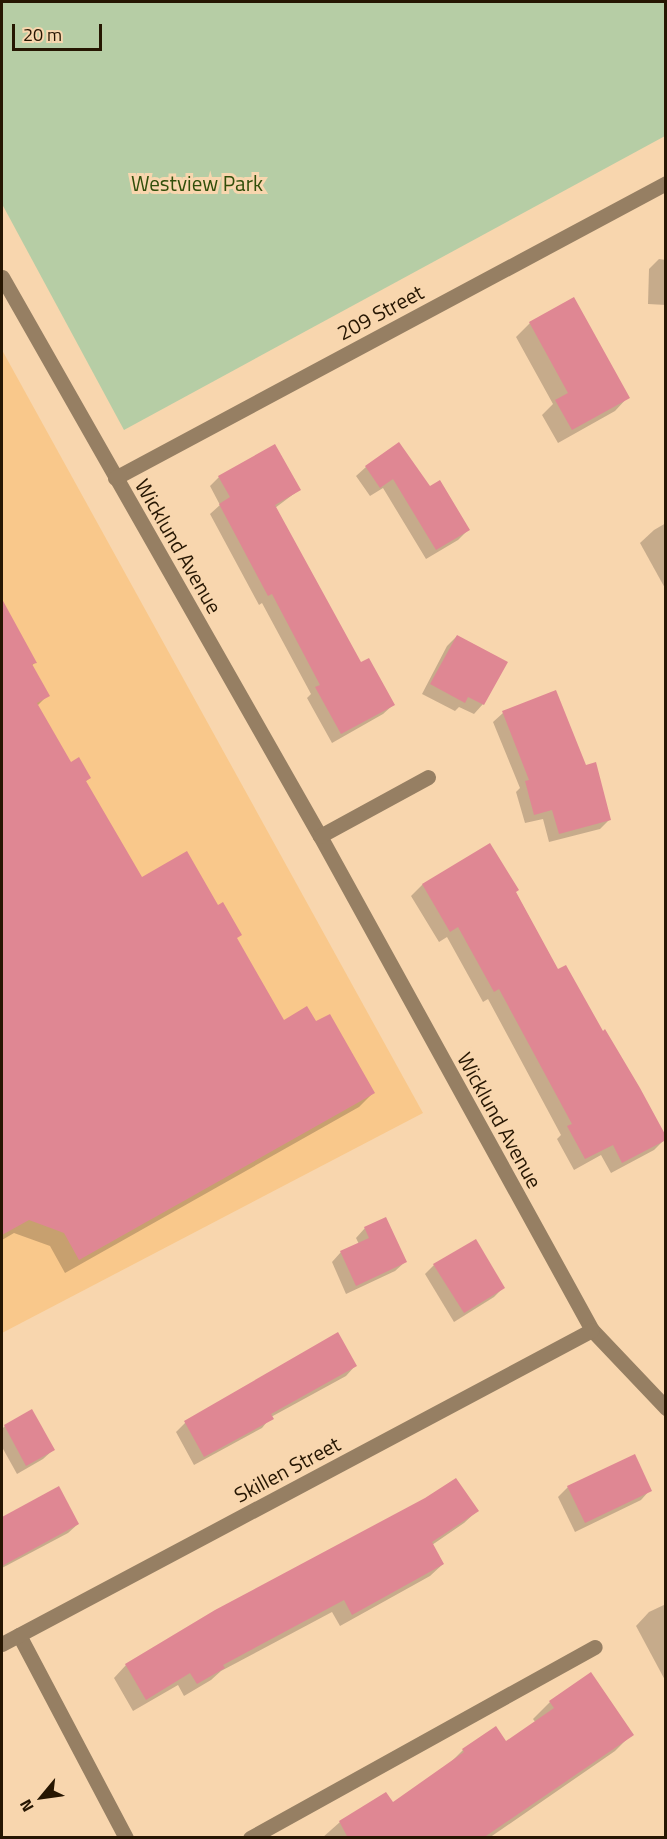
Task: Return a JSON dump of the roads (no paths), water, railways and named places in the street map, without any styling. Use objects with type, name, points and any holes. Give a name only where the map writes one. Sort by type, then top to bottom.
[{"type":"street","name":"209 Street","points":[[115,478],[666,183]]},
{"type":"street","name":"Wicklund Avenue","points":[[2,277],[320,836],[592,1330],[666,1408]]},
{"type":"street","points":[[320,836],[428,777]]},
{"type":"street","name":"Skillen Street","points":[[2,1644],[592,1330]]},
{"type":"street","points":[[19,1635],[126,1838]]},
{"type":"street","points":[[250,1838],[595,1647]]},
{"type":"park label","name":"Westview Park","points":[[197,183]]}]
